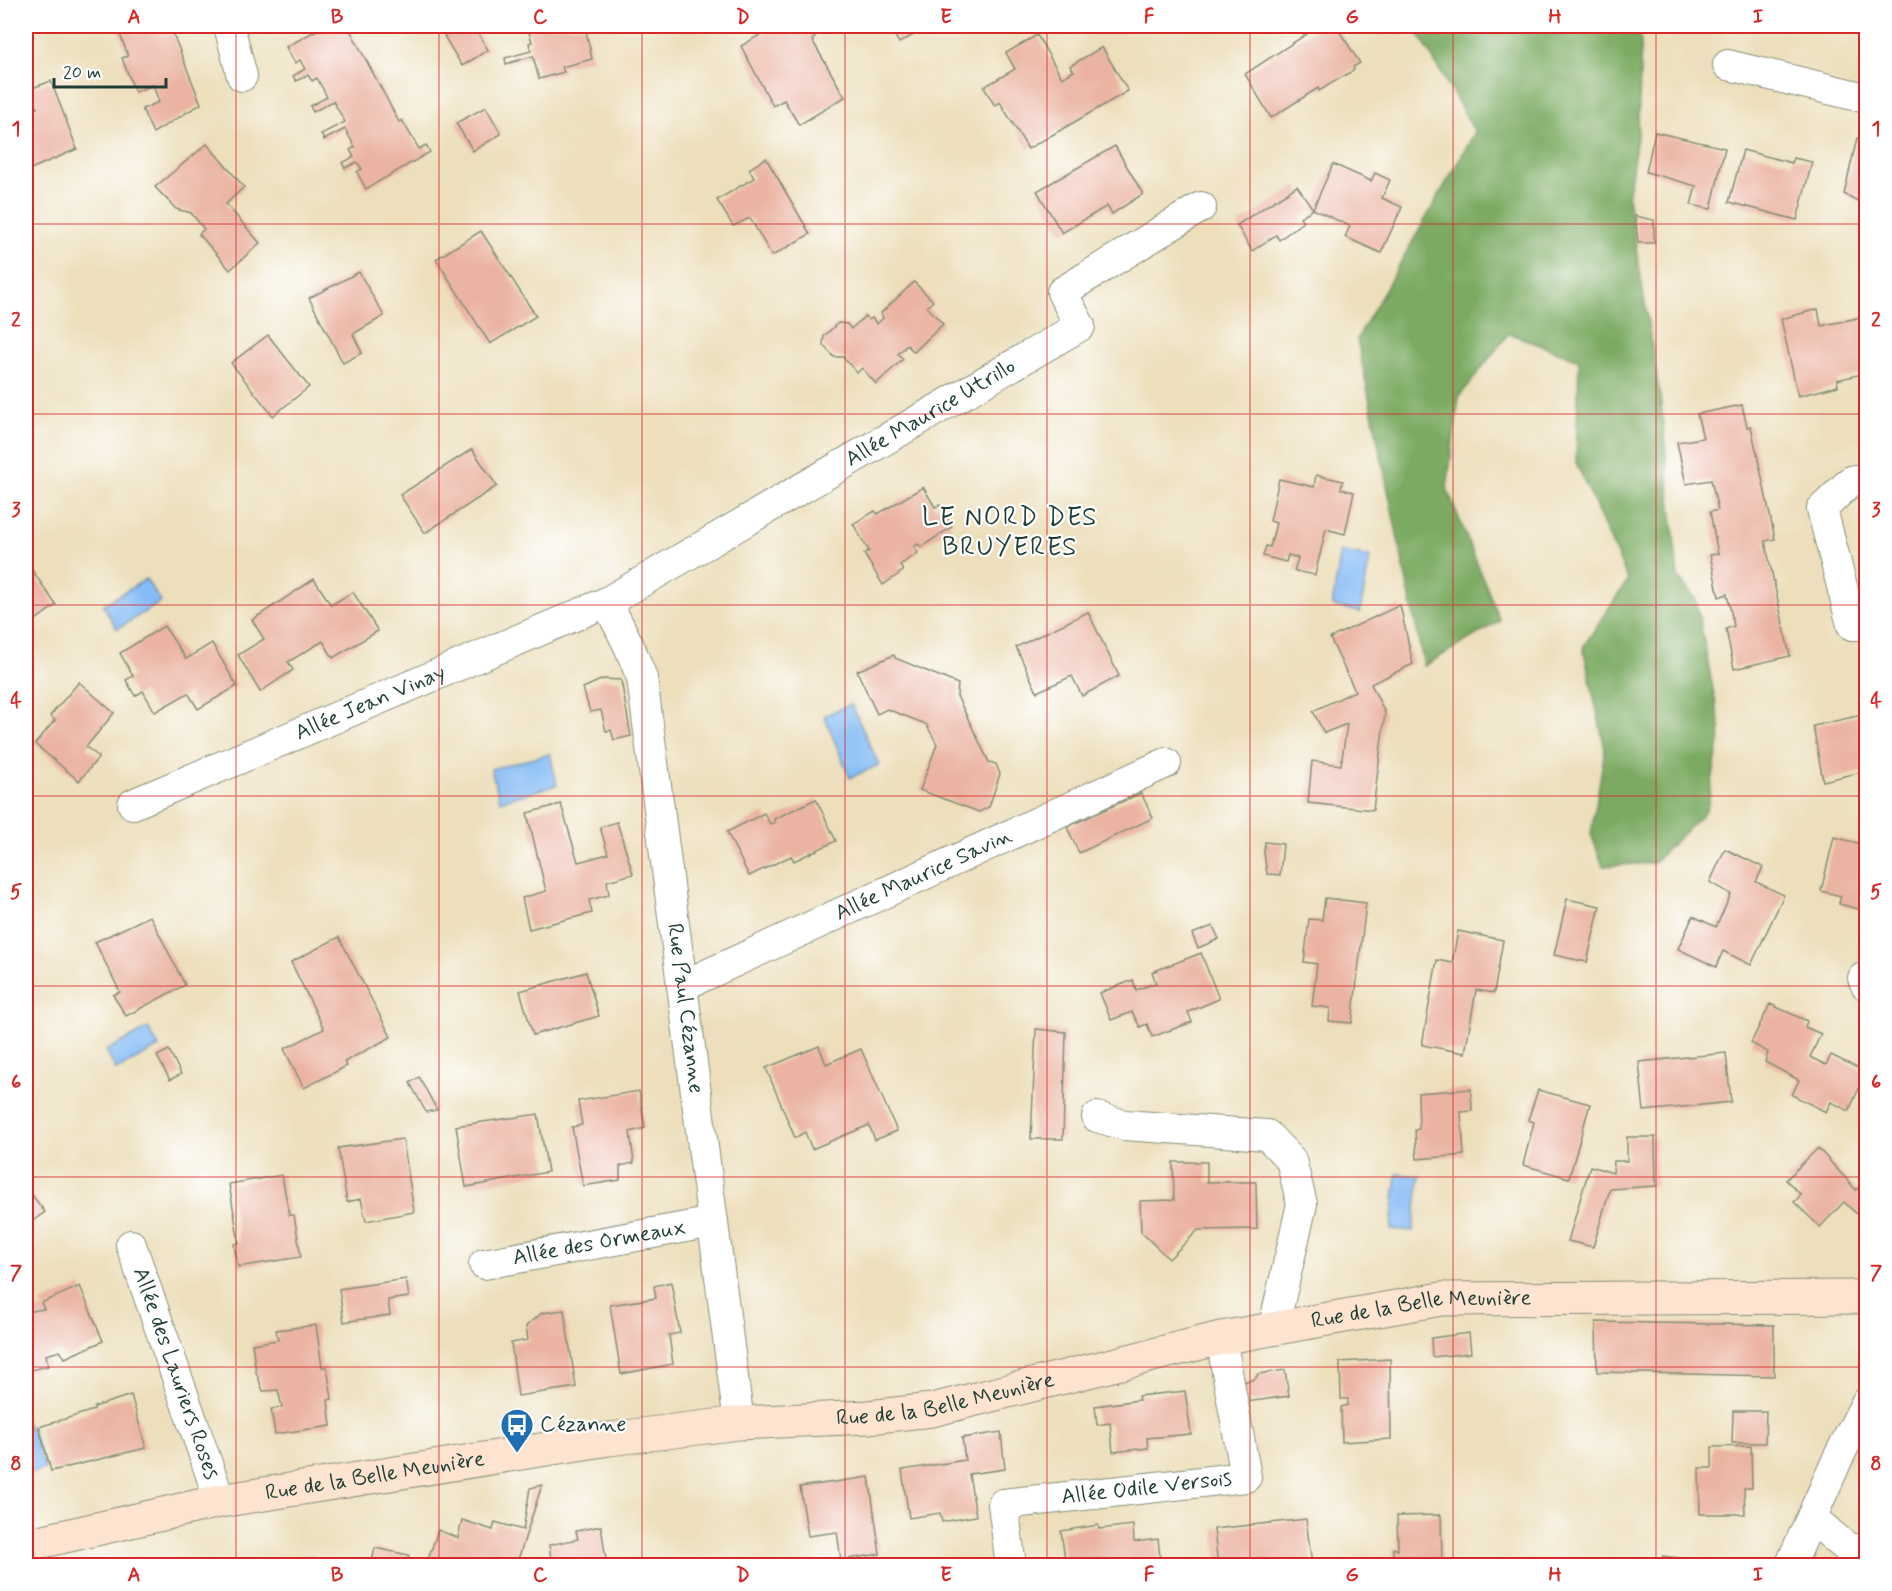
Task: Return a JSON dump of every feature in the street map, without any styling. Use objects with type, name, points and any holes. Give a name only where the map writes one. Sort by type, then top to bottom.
[{"type":"street","points":[[238,29],[242,76]]},
{"type":"street","points":[[1728,65],[1866,98]]},
{"type":"street","name":"Allée Maurice Utrillo","points":[[607,602],[1080,326],[1062,292],[1202,207]]},
{"type":"street","points":[[1866,478],[1851,481],[1822,509],[1852,625],[1866,626]]},
{"type":"street","name":"Allée Jean Vinay","points":[[133,804],[607,602]]},
{"type":"street","name":"Rue Paul Cézanne","points":[[607,602],[642,678],[740,1423]]},
{"type":"street","name":"Allée Maurice Savin","points":[[682,986],[1166,763]]},
{"type":"street","points":[[1097,1117],[1124,1125],[1267,1135],[1291,1160],[1302,1204],[1273,1330]]},
{"type":"street","name":"Allée des Ormeaux","points":[[484,1264],[713,1222]]},
{"type":"street","name":"Allée des Lauriers Roses","points":[[131,1245],[220,1501]]},
{"type":"street","name":"Rue de la Belle Meunière","points":[[26,1545],[220,1501],[609,1439],[740,1423],[868,1417],[932,1410],[1221,1338],[1441,1299],[1866,1297]]},
{"type":"street","name":"Allée Odile Versois","points":[[1011,1566],[1003,1504],[1246,1478],[1221,1338]]},
{"type":"street","points":[[1790,1566],[1838,1458],[1866,1402]]},
{"type":"street","points":[[1812,1518],[1847,1548],[1866,1550]]},
{"type":"green space","points":[[1414,26],[1635,26],[1641,41],[1638,130],[1628,197],[1661,403],[1678,577],[1696,600],[1721,731],[1707,810],[1653,863],[1603,866],[1591,834],[1605,749],[1583,647],[1628,580],[1576,462],[1579,360],[1509,333],[1459,397],[1447,488],[1500,621],[1424,666],[1357,339],[1475,132]]},
{"type":"water","points":[[1341,551],[1370,557],[1360,612],[1332,606]]},
{"type":"water","points":[[146,579],[161,602],[117,629],[103,605]]},
{"type":"water","points":[[851,704],[879,765],[850,778],[824,716]]},
{"type":"water","points":[[550,754],[557,785],[500,801],[491,769]]},
{"type":"water","points":[[148,1028],[159,1047],[116,1070],[106,1051]]},
{"type":"water","points":[[1397,1174],[1420,1176],[1413,1231],[1391,1229]]},
{"type":"water","points":[[26,1421],[28,1427],[31,1427],[45,1469],[26,1475]]},
{"type":"building","points":[[117,26],[170,26],[201,104],[153,133],[142,109],[159,102],[153,85],[135,92],[122,58],[128,56]]},
{"type":"building","points":[[324,26],[348,26],[399,122],[402,120],[419,149],[426,145],[430,152],[366,189],[357,172],[362,169],[357,162],[345,168],[342,163],[354,157],[350,150],[355,147],[345,129],[324,140],[321,134],[345,122],[333,101],[313,112],[310,106],[327,97],[317,78],[312,81],[308,75],[296,81],[293,76],[305,69],[300,60],[295,63],[286,47]]},
{"type":"building","points":[[463,26],[474,26],[488,50],[462,66],[444,36]]},
{"type":"building","points":[[527,26],[585,26],[592,59],[562,67],[564,72],[539,79],[533,56],[506,64],[505,58],[531,51],[529,43],[532,42]]},
{"type":"building","points":[[766,26],[808,26],[815,37],[812,40],[845,97],[799,125],[784,100],[773,106],[741,46],[768,30]]},
{"type":"building","points":[[889,26],[930,26],[899,43]]},
{"type":"building","points":[[1319,26],[1328,26],[1329,29],[1336,26],[1360,63],[1353,67],[1354,70],[1319,91],[1318,88],[1271,118],[1245,74]]},
{"type":"building","points":[[1037,35],[1062,78],[1074,71],[1070,66],[1102,47],[1128,91],[1028,149],[1000,102],[995,106],[984,87],[1015,69],[1006,53]]},
{"type":"building","points":[[51,81],[77,149],[26,171],[26,112],[37,108],[30,89]]},
{"type":"building","points":[[486,107],[501,134],[473,151],[456,123]]},
{"type":"building","points":[[1655,132],[1725,148],[1711,209],[1691,205],[1696,186],[1646,172]]},
{"type":"building","points":[[1857,138],[1866,140],[1866,205],[1844,194]]},
{"type":"building","points":[[207,144],[244,187],[226,204],[260,243],[230,270],[199,234],[204,229],[191,213],[176,209],[155,187]]},
{"type":"building","points":[[1115,146],[1143,194],[1112,214],[1107,206],[1062,233],[1037,191]]},
{"type":"building","points":[[1743,150],[1792,163],[1793,158],[1812,162],[1797,220],[1729,202]]},
{"type":"building","points":[[766,158],[810,234],[772,256],[750,218],[733,226],[717,200],[754,178],[749,169]]},
{"type":"building","points":[[1333,164],[1371,181],[1375,173],[1390,180],[1382,198],[1402,207],[1381,253],[1345,237],[1350,226],[1313,209]]},
{"type":"building","points":[[1297,186],[1313,209],[1300,217],[1303,222],[1279,240],[1276,235],[1252,251],[1237,225]]},
{"type":"building","points":[[1635,216],[1654,220],[1654,243],[1638,243]]},
{"type":"building","points":[[481,231],[536,316],[490,344],[436,259]]},
{"type":"building","points":[[359,272],[384,316],[353,334],[362,353],[343,363],[309,298]]},
{"type":"building","points":[[914,282],[933,301],[927,307],[943,324],[914,352],[907,345],[898,354],[903,359],[876,384],[862,368],[857,373],[843,357],[834,357],[823,345],[824,336],[838,323],[847,324],[851,329],[865,316],[869,320],[872,318],[877,324],[883,318],[881,313]]},
{"type":"building","points":[[1818,309],[1821,326],[1866,316],[1866,373],[1837,380],[1838,386],[1798,396],[1781,319]]},
{"type":"building","points":[[268,335],[309,387],[273,416],[231,363]]},
{"type":"building","points":[[1742,405],[1747,427],[1751,426],[1775,539],[1765,541],[1790,656],[1734,669],[1726,629],[1734,626],[1727,594],[1719,597],[1710,555],[1718,554],[1710,512],[1718,510],[1711,480],[1686,484],[1677,442],[1703,438],[1697,414]]},
{"type":"building","points":[[472,449],[497,486],[425,533],[400,495]]},
{"type":"building","points":[[1316,475],[1343,481],[1341,489],[1354,492],[1345,534],[1326,529],[1315,575],[1294,571],[1298,558],[1288,555],[1286,562],[1263,556],[1266,546],[1270,547],[1276,523],[1270,521],[1279,479],[1314,487]]},
{"type":"building","points":[[923,487],[935,507],[940,505],[952,527],[921,547],[918,544],[914,547],[918,553],[900,565],[903,571],[883,585],[864,554],[869,551],[853,524],[875,511],[878,514]]},
{"type":"building","points":[[26,561],[56,605],[26,627]]},
{"type":"building","points":[[314,579],[331,605],[353,592],[378,631],[333,658],[323,641],[288,662],[293,670],[260,692],[238,655],[264,639],[252,620]]},
{"type":"building","points":[[1400,605],[1413,664],[1371,684],[1385,713],[1373,810],[1308,803],[1312,761],[1341,765],[1347,724],[1324,733],[1313,711],[1355,691],[1330,638]]},
{"type":"building","points":[[1088,612],[1119,676],[1082,696],[1072,676],[1037,692],[1016,647]]},
{"type":"building","points":[[164,626],[186,659],[212,643],[237,686],[198,709],[188,693],[155,712],[143,691],[135,696],[126,680],[133,676],[120,653]]},
{"type":"building","points":[[894,655],[895,658],[958,684],[957,696],[989,762],[996,764],[1000,774],[989,807],[979,812],[920,790],[937,744],[926,724],[887,709],[877,714],[857,671]]},
{"type":"building","points":[[603,679],[621,680],[631,736],[614,740],[611,730],[606,731],[601,710],[590,712],[583,688]]},
{"type":"building","points":[[79,682],[114,713],[86,747],[99,757],[79,781],[35,744],[55,720],[50,716]]},
{"type":"building","points":[[1866,714],[1866,771],[1823,781],[1813,726]]},
{"type":"building","points":[[1141,793],[1153,818],[1079,853],[1067,827]]},
{"type":"building","points":[[816,799],[836,841],[794,861],[791,856],[749,876],[727,832],[764,813],[770,824],[775,822],[774,819]]},
{"type":"building","points":[[561,804],[578,862],[608,854],[600,827],[617,822],[633,874],[607,881],[609,895],[589,900],[592,913],[529,929],[522,898],[546,891],[527,813]]},
{"type":"building","points":[[1834,837],[1866,845],[1866,911],[1839,904],[1841,896],[1821,891]]},
{"type":"building","points":[[1265,842],[1283,844],[1280,875],[1267,874]]},
{"type":"building","points":[[1725,849],[1763,867],[1756,882],[1784,895],[1751,965],[1723,951],[1716,967],[1678,949],[1693,916],[1716,927],[1731,894],[1710,882]]},
{"type":"building","points":[[1325,898],[1366,903],[1352,1023],[1329,1021],[1330,1008],[1312,1006],[1317,964],[1304,962],[1309,919],[1322,920]]},
{"type":"building","points":[[1567,899],[1600,906],[1587,962],[1554,955]]},
{"type":"building","points":[[150,916],[185,985],[126,1016],[113,995],[120,992],[95,942]]},
{"type":"building","points":[[1213,926],[1219,939],[1198,948],[1192,934]]},
{"type":"building","points":[[1458,931],[1503,940],[1494,993],[1476,990],[1465,1053],[1422,1045],[1437,960],[1452,963]]},
{"type":"building","points":[[339,937],[391,1037],[344,1062],[347,1066],[304,1088],[284,1049],[324,1029],[291,962]]},
{"type":"building","points":[[1201,953],[1219,999],[1188,1012],[1192,1022],[1152,1037],[1147,1024],[1140,1027],[1132,1012],[1111,1020],[1100,993],[1133,980],[1136,990],[1156,983],[1152,972]]},
{"type":"building","points":[[586,972],[599,1016],[533,1035],[520,991]]},
{"type":"building","points":[[1770,1004],[1807,1021],[1805,1027],[1821,1034],[1810,1057],[1826,1065],[1831,1055],[1866,1072],[1849,1111],[1831,1102],[1826,1112],[1792,1095],[1799,1080],[1765,1062],[1768,1052],[1751,1043]]},
{"type":"building","points":[[1036,1029],[1066,1032],[1063,1139],[1031,1139]]},
{"type":"building","points":[[819,1046],[826,1064],[861,1049],[897,1131],[875,1140],[869,1125],[812,1149],[805,1132],[795,1138],[766,1068]]},
{"type":"building","points":[[169,1050],[181,1074],[170,1080],[157,1056]]},
{"type":"building","points":[[1726,1053],[1731,1102],[1644,1111],[1639,1062]]},
{"type":"building","points":[[419,1077],[437,1110],[426,1112],[410,1083]]},
{"type":"building","points":[[1471,1089],[1472,1111],[1461,1112],[1464,1155],[1417,1159],[1415,1130],[1419,1129],[1418,1093]]},
{"type":"building","points":[[1538,1090],[1590,1104],[1569,1178],[1523,1165],[1534,1122],[1528,1120]]},
{"type":"building","points":[[639,1091],[645,1128],[630,1132],[634,1163],[620,1166],[620,1180],[583,1186],[572,1127],[582,1125],[578,1101]]},
{"type":"building","points":[[538,1114],[548,1172],[466,1187],[456,1126]]},
{"type":"building","points":[[1627,1137],[1655,1137],[1656,1186],[1610,1189],[1593,1247],[1568,1241],[1590,1166],[1613,1173],[1614,1161],[1627,1161]]},
{"type":"building","points":[[403,1139],[414,1212],[366,1221],[361,1199],[347,1202],[338,1148]]},
{"type":"building","points":[[1818,1148],[1856,1190],[1866,1180],[1866,1208],[1858,1215],[1844,1202],[1820,1227],[1794,1202],[1801,1195],[1786,1180]]},
{"type":"building","points":[[1173,1162],[1207,1162],[1207,1182],[1256,1182],[1257,1229],[1198,1230],[1169,1259],[1141,1232],[1140,1201],[1174,1200]]},
{"type":"building","points":[[282,1175],[289,1215],[294,1215],[301,1257],[238,1267],[234,1244],[239,1243],[229,1184]]},
{"type":"building","points":[[26,1187],[45,1212],[26,1226]]},
{"type":"building","points":[[406,1279],[409,1297],[388,1300],[390,1315],[344,1322],[339,1289]]},
{"type":"building","points":[[671,1282],[680,1333],[669,1335],[673,1364],[621,1374],[610,1305],[656,1298],[654,1286]]},
{"type":"building","points":[[80,1286],[103,1341],[65,1358],[60,1351],[46,1355],[48,1366],[26,1371],[26,1312],[44,1309],[41,1303]]},
{"type":"building","points":[[564,1310],[576,1387],[518,1396],[511,1343],[528,1340],[526,1326],[542,1313]]},
{"type":"building","points":[[1596,1322],[1774,1325],[1774,1376],[1597,1372]]},
{"type":"building","points":[[316,1325],[322,1367],[327,1367],[332,1399],[328,1400],[331,1426],[275,1434],[271,1409],[282,1407],[278,1390],[263,1391],[256,1372],[252,1344],[278,1340],[276,1330]]},
{"type":"building","points":[[1469,1333],[1471,1353],[1432,1357],[1431,1338]]},
{"type":"building","points":[[1390,1359],[1391,1439],[1342,1442],[1341,1407],[1348,1405],[1348,1399],[1341,1399],[1340,1362]]},
{"type":"building","points":[[1285,1370],[1289,1396],[1246,1402],[1244,1382],[1255,1379],[1258,1374]]},
{"type":"building","points":[[1185,1391],[1191,1434],[1147,1438],[1148,1448],[1113,1452],[1110,1423],[1097,1425],[1095,1406],[1139,1400],[1138,1396]]},
{"type":"building","points":[[131,1395],[146,1448],[51,1471],[39,1427],[94,1410],[94,1407]]},
{"type":"building","points":[[1733,1411],[1766,1411],[1765,1443],[1732,1443]]},
{"type":"building","points":[[1001,1432],[1005,1469],[969,1474],[976,1516],[942,1522],[940,1513],[909,1518],[902,1470],[965,1460],[962,1438]]},
{"type":"building","points":[[1751,1446],[1752,1488],[1744,1488],[1745,1514],[1700,1514],[1699,1468],[1712,1468],[1712,1447]]},
{"type":"building","points":[[869,1477],[880,1554],[841,1560],[837,1532],[808,1536],[800,1487]]},
{"type":"building","points":[[542,1485],[516,1566],[426,1566],[438,1530],[458,1538],[462,1520],[493,1530],[495,1522],[523,1530],[530,1488]]},
{"type":"building","points":[[1441,1515],[1442,1566],[1393,1566],[1393,1548],[1398,1550],[1397,1516]]},
{"type":"building","points":[[1306,1519],[1312,1565],[1218,1566],[1214,1529]]},
{"type":"building","points":[[1098,1525],[1099,1529],[1133,1525],[1134,1542],[1158,1539],[1161,1566],[1066,1566],[1061,1531]]},
{"type":"building","points":[[601,1526],[607,1566],[552,1566],[549,1545],[578,1539],[576,1531]]},
{"type":"building","points":[[375,1548],[409,1555],[407,1566],[371,1566]]},
{"type":"building","points":[[1663,1556],[1725,1564],[1724,1566],[1662,1566]]},
{"type":"building","points":[[300,1559],[342,1559],[342,1566],[295,1566]]},
{"type":"place","name":"Cézanne","points":[[517,1454]]},
{"type":"district","name":"LE NORD DES BRUYERES","points":[[1010,533]]}]
